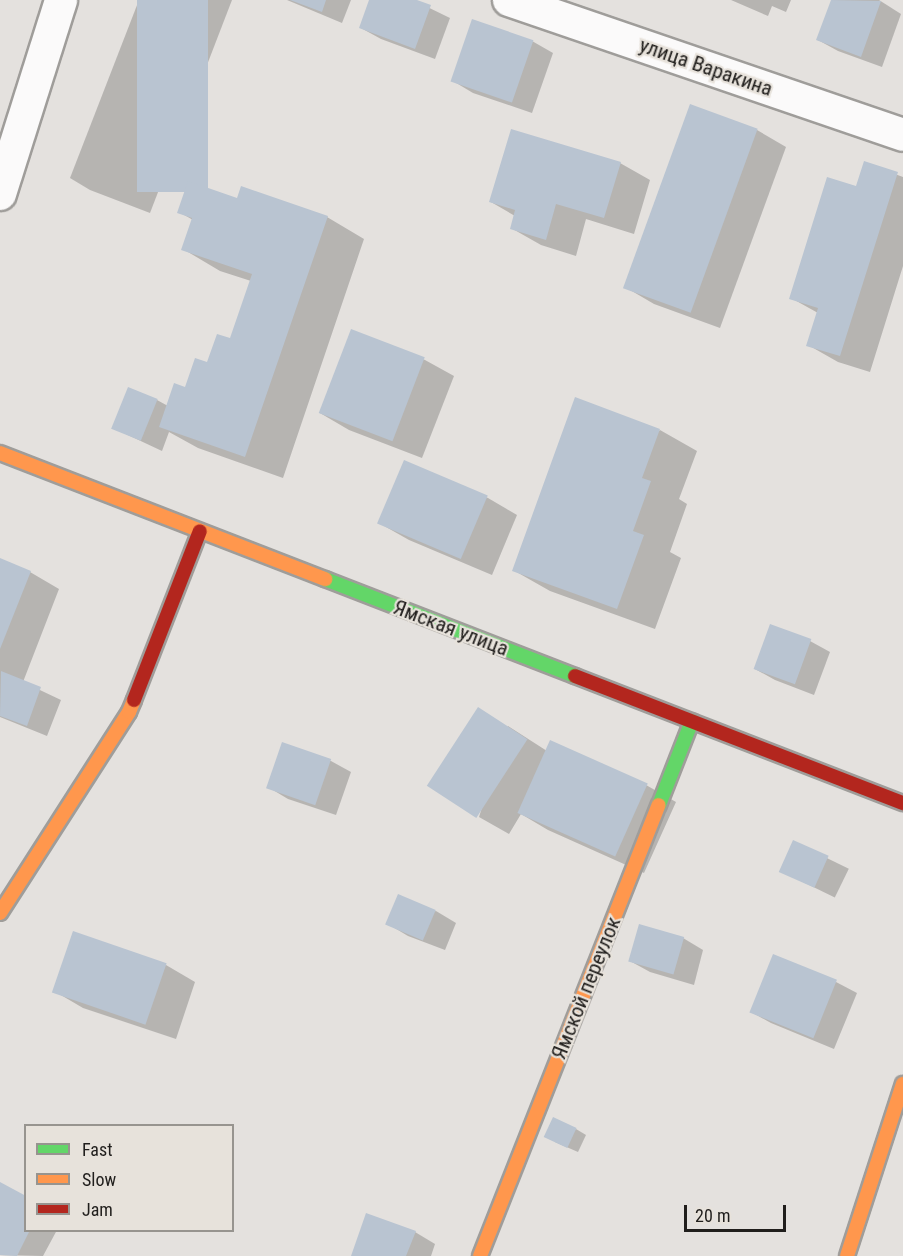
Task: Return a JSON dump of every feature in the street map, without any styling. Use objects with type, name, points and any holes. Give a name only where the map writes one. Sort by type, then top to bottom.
[{"type":"street","points":[[0,194],[61,0]]},
{"type":"street","name":"улица Варакина","points":[[509,0],[903,135]]},
{"type":"street","name":"Ямская улица","points":[[0,453],[903,803]]},
{"type":"street","points":[[0,913],[129,712],[200,531]]},
{"type":"street","name":"Ямской переулок","points":[[480,1256],[692,721]]},
{"type":"street","points":[[847,1256],[903,1084]]},
{"type":"building","points":[[137,0],[208,0],[208,192],[137,192]]},
{"type":"building","points":[[290,0],[326,0],[322,12]]},
{"type":"building","points":[[369,0],[417,0],[431,5],[415,49],[359,28]]},
{"type":"building","points":[[831,0],[881,1],[861,57],[816,40]]},
{"type":"building","points":[[472,19],[533,40],[512,103],[451,81]]},
{"type":"building","points":[[690,104],[758,129],[691,313],[623,288]]},
{"type":"building","points":[[511,129],[621,162],[604,218],[556,204],[546,240],[510,229],[515,210],[489,202]]},
{"type":"building","points":[[864,161],[898,172],[840,356],[806,346],[818,308],[789,299],[827,177],[856,186]]},
{"type":"building","points":[[188,181],[237,198],[241,186],[328,216],[245,457],[159,427],[174,383],[185,387],[195,358],[207,362],[217,334],[230,338],[252,274],[181,250],[192,218],[177,213]]},
{"type":"building","points":[[351,329],[425,357],[392,441],[319,413]]},
{"type":"building","points":[[128,387],[158,399],[141,441],[111,429]]},
{"type":"building","points":[[575,397],[660,429],[642,478],[651,481],[633,531],[644,535],[617,609],[512,571]]},
{"type":"building","points":[[404,460],[488,496],[461,559],[377,524]]},
{"type":"building","points":[[0,558],[31,571],[0,649]]},
{"type":"building","points":[[770,624],[811,639],[795,684],[754,669]]},
{"type":"building","points":[[1,671],[41,687],[27,726],[0,716]]},
{"type":"building","points":[[478,707],[527,739],[476,818],[427,786]]},
{"type":"building","points":[[550,740],[648,784],[615,857],[517,813]]},
{"type":"building","points":[[282,742],[331,759],[315,805],[266,788]]},
{"type":"building","points":[[793,840],[829,856],[814,888],[779,872]]},
{"type":"building","points":[[398,894],[436,910],[423,940],[385,924]]},
{"type":"building","points":[[639,924],[684,937],[673,974],[628,961]]},
{"type":"building","points":[[73,931],[167,963],[145,1025],[52,992]]},
{"type":"building","points":[[773,954],[837,980],[813,1038],[749,1012]]},
{"type":"building","points":[[553,1117],[577,1128],[567,1148],[544,1137]]},
{"type":"building","points":[[0,1182],[24,1195],[24,1232],[29,1232],[17,1256],[0,1255]]},
{"type":"building","points":[[366,1213],[416,1231],[406,1256],[351,1256]]},
{"type":"traffic: fast","points":[[325,579],[575,676]]},
{"type":"traffic: fast","points":[[659,805],[692,721]]},
{"type":"traffic: slow","points":[[0,453],[325,579]]},
{"type":"traffic: slow","points":[[0,913],[129,712],[134,700]]},
{"type":"traffic: slow","points":[[480,1256],[659,805]]},
{"type":"traffic: slow","points":[[847,1256],[903,1084]]},
{"type":"traffic: jam","points":[[134,700],[200,531]]},
{"type":"traffic: jam","points":[[575,676],[903,803]]}]
